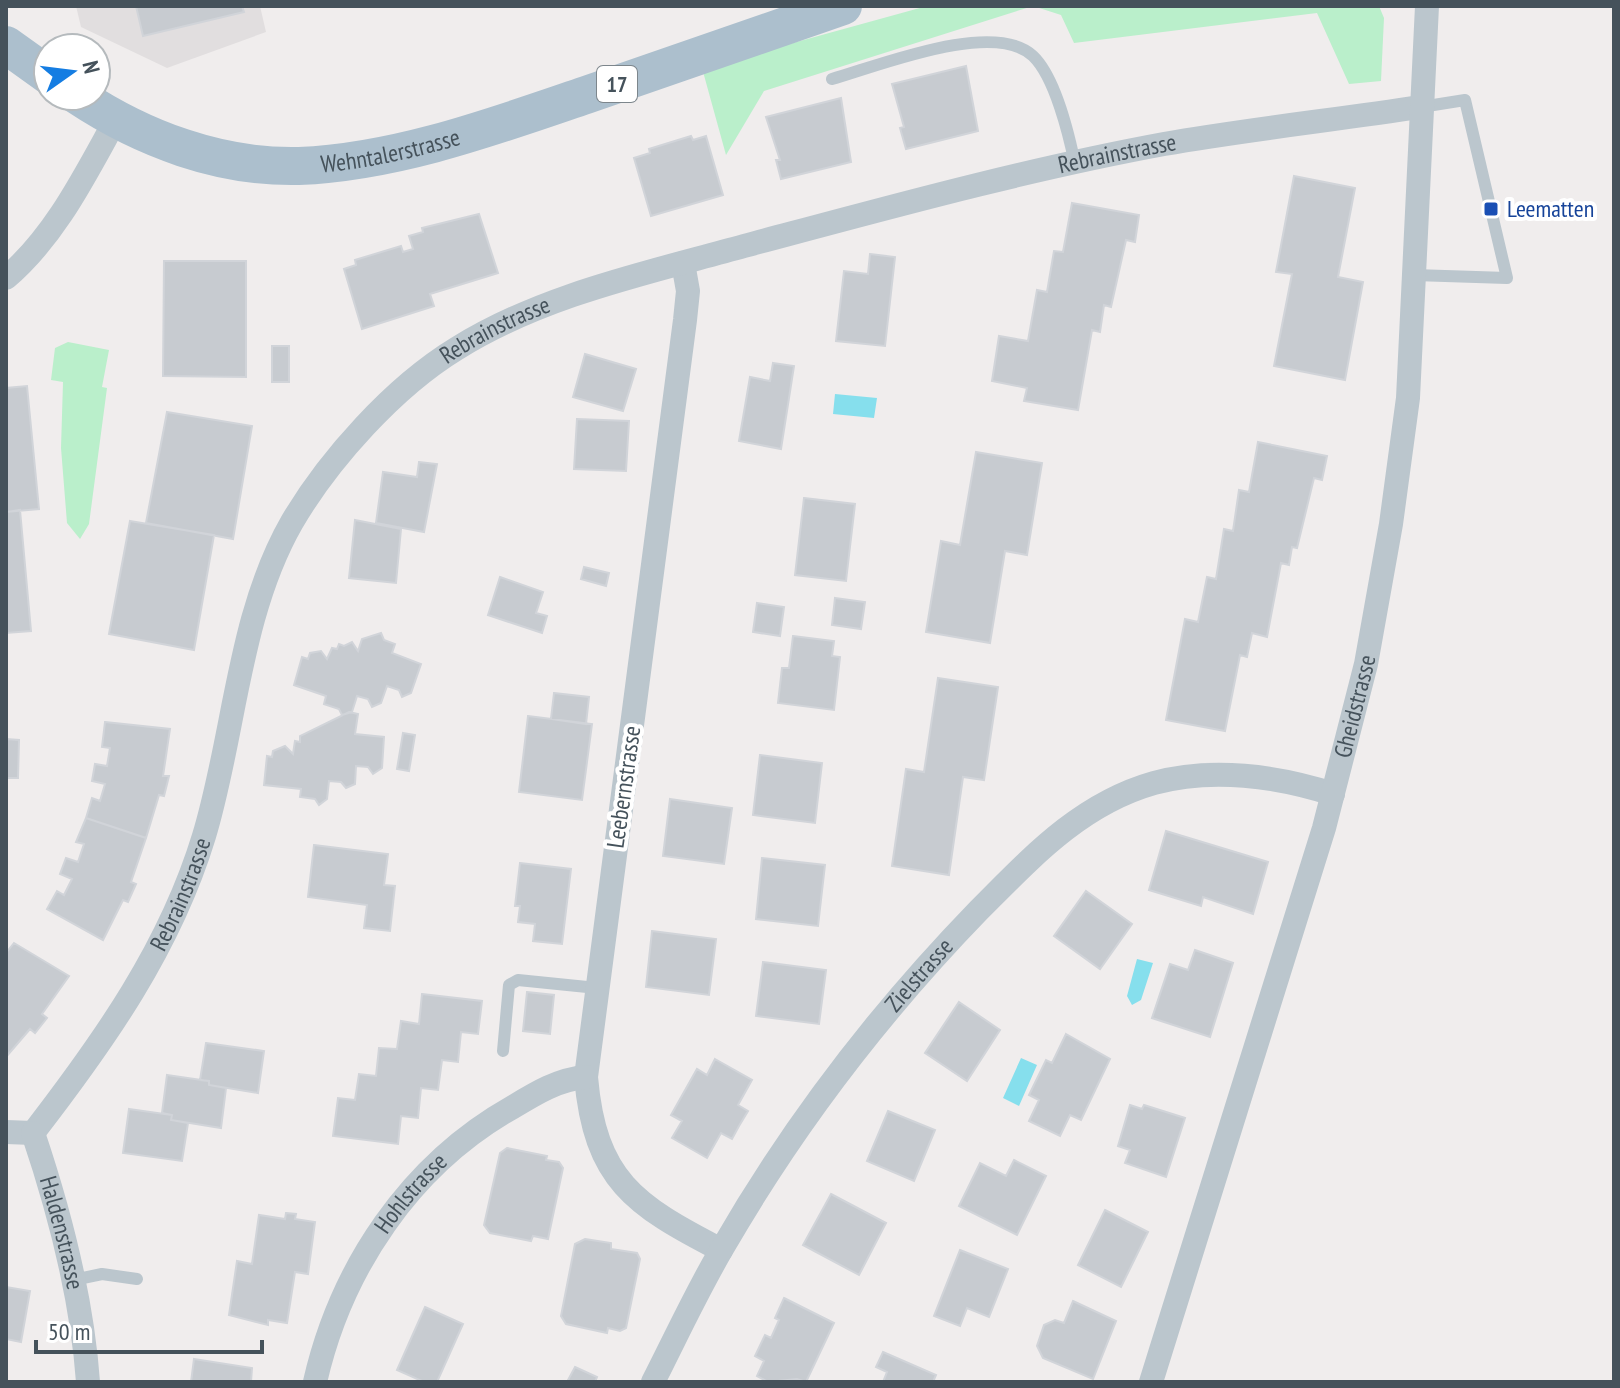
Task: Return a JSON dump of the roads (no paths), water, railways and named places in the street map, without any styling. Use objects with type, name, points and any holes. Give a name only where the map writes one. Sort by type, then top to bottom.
[{"type":"main road","name":"Wehntalerstrasse","points":[[115,121],[169,145],[222,159],[299,166],[389,154],[489,128],[843,6]]},
{"type":"main road","points":[[6,45],[32,64]]},
{"type":"main road","name":"17","points":[[102,112],[115,121]]},
{"type":"street","name":"Gheidstrasse","points":[[1151,1382],[1333,794],[1364,676],[1391,524],[1408,398],[1427,6]]},
{"type":"street","name":"Rebrainstrasse","points":[[33,1133],[124,1010],[177,907],[212,808],[261,598],[291,524],[333,464],[383,407],[455,349],[553,301],[882,209],[1212,136],[1420,107]]},
{"type":"street","points":[[6,278],[30,257],[55,223],[115,121]]},
{"type":"street","name":"Leebernstrasse","points":[[683,263],[688,291],[685,320],[586,1077],[589,1119],[603,1159],[632,1196],[669,1223],[721,1250]]},
{"type":"street","name":"Zielstrasse","points":[[653,1382],[721,1250],[819,1097],[912,979],[1049,839],[1083,816],[1154,783],[1202,776],[1253,776],[1298,783],[1333,794]]},
{"type":"street","name":"Hohlstrasse","points":[[315,1382],[321,1356],[373,1240],[392,1211],[435,1162],[490,1119],[570,1078],[586,1077]]},
{"type":"street","points":[[6,1132],[33,1133]]},
{"type":"street","name":"Haldenstrasse","points":[[33,1133],[73,1280],[88,1382]]},
{"type":"lane","points":[[832,79],[964,42],[1007,45],[1032,55],[1051,85],[1075,164]]},
{"type":"lane","points":[[1414,275],[1507,278],[1465,100],[1420,107]]},
{"type":"lane","points":[[503,1051],[509,985],[518,980],[597,988]]},
{"type":"lane","points":[[73,1280],[102,1274],[137,1279]]},
{"type":"water","points":[[835,394],[877,398],[874,418],[833,414]]},
{"type":"water","points":[[1137,959],[1153,963],[1141,1000],[1132,1005],[1127,996]]},
{"type":"water","points":[[1021,1058],[1037,1065],[1019,1106],[1003,1098]]},
{"type":"place","name":"Leematten","points":[[1491,209]]}]
